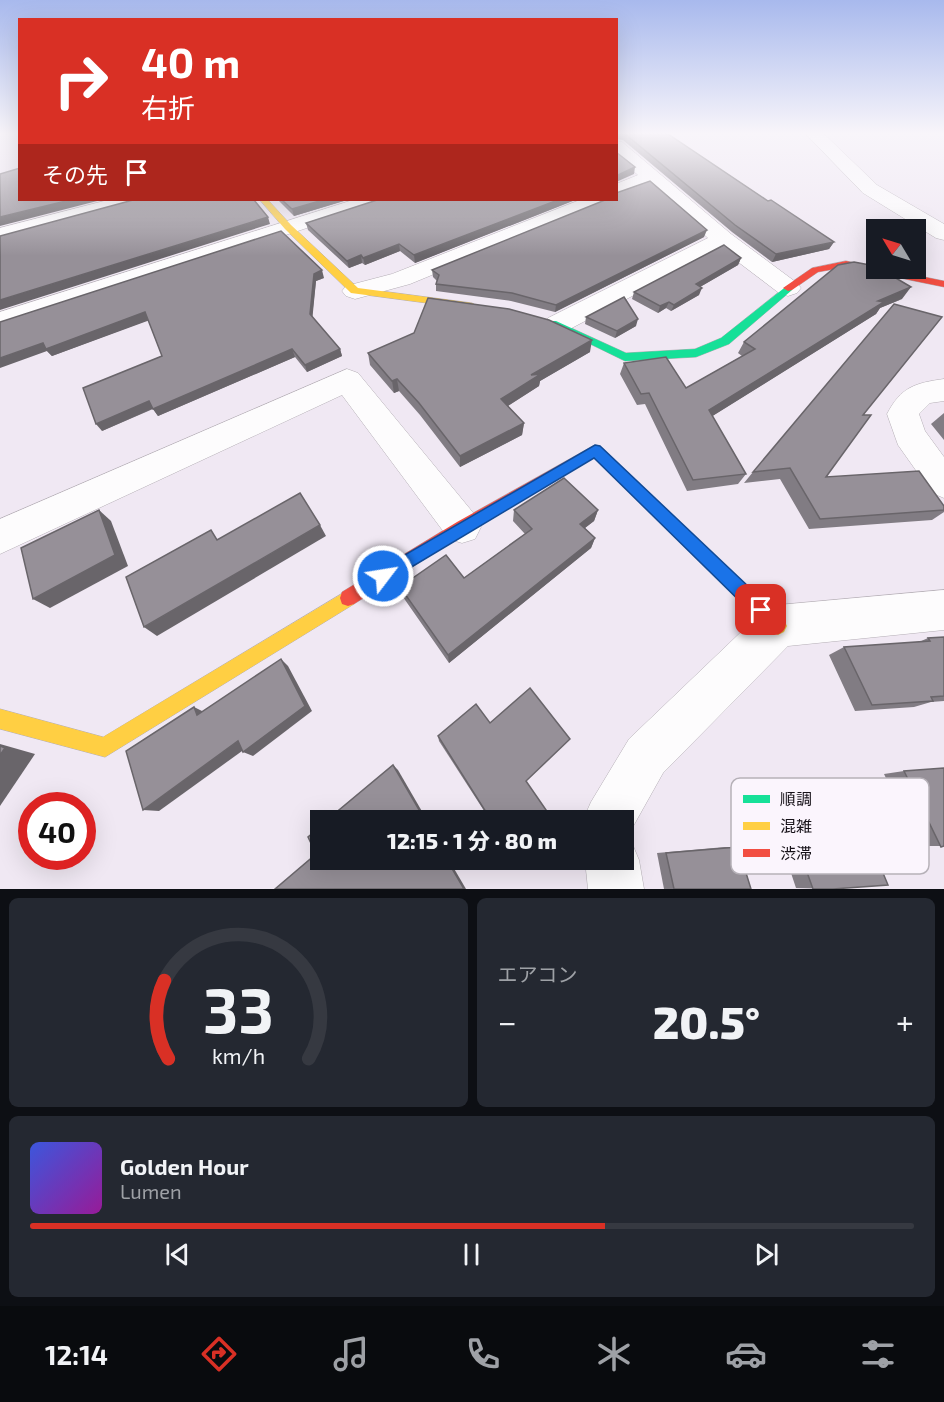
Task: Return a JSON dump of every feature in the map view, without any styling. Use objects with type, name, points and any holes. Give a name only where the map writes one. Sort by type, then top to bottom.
[{"type":"street","points":[[647,173],[723,239],[788,288]]},
{"type":"street","points":[[853,173],[870,189],[944,233]]},
{"type":"street","points":[[618,191],[651,177]]},
{"type":"street","points":[[0,235],[126,201]]},
{"type":"street","points":[[265,201],[288,227],[356,291],[489,308]]},
{"type":"street","points":[[0,321],[369,201]]},
{"type":"street","points":[[356,291],[401,279],[595,201]]},
{"type":"street","points":[[548,322],[723,239]]},
{"type":"street","points":[[548,322],[625,357],[696,353],[725,341],[788,288],[815,270],[846,264],[944,284]]},
{"type":"street","points":[[0,537],[347,380],[462,527]]},
{"type":"street","points":[[944,390],[920,393],[908,402],[903,414],[910,436],[944,483]]},
{"type":"street","points":[[0,719],[105,747],[462,527],[595,450],[778,626]]},
{"type":"street","points":[[615,810],[646,756],[778,626],[944,610]]},
{"type":"street","points":[[613,870],[616,889]]},
{"type":"building","points":[[18,173],[18,201],[66,201],[0,217],[0,174]]},
{"type":"building","points":[[673,173],[727,173],[834,242],[776,254],[735,225]]},
{"type":"building","points":[[650,181],[707,230],[556,305],[512,293],[436,284],[439,275],[432,270],[603,201],[618,201],[618,192]]},
{"type":"building","points":[[129,201],[255,201],[268,217],[0,300],[0,236]]},
{"type":"building","points":[[283,201],[320,201],[292,209]]},
{"type":"building","points":[[374,201],[555,201],[414,255],[399,244],[363,258],[361,255],[347,261],[306,223]]},
{"type":"building","points":[[281,231],[322,270],[314,274],[310,314],[340,349],[305,365],[292,349],[153,409],[149,401],[96,424],[83,388],[162,356],[145,312],[46,349],[43,343],[0,358],[0,322]]},
{"type":"building","points":[[724,245],[741,258],[696,284],[702,288],[674,305],[669,302],[660,306],[634,292]]},
{"type":"building","points":[[854,262],[866,264],[866,279],[898,279],[911,287],[878,301],[884,302],[709,410],[746,474],[693,480],[649,393],[641,394],[624,363],[666,357],[686,388],[755,349],[744,342],[838,265]]},
{"type":"building","points":[[624,297],[638,319],[617,331],[586,317]]},
{"type":"building","points":[[428,298],[509,309],[549,320],[592,340],[531,375],[541,374],[501,399],[524,423],[460,456],[419,403],[397,379],[392,381],[368,353],[414,333]]},
{"type":"building","points":[[894,304],[942,317],[863,415],[871,415],[826,477],[919,471],[944,506],[944,510],[820,519],[790,468],[753,472]]},
{"type":"building","points":[[564,478],[598,510],[580,524],[595,538],[448,655],[400,587],[446,555],[464,578],[532,529],[514,510]]},
{"type":"building","points":[[300,493],[320,525],[144,627],[126,577],[211,530],[217,540]]},
{"type":"building","points":[[99,510],[115,555],[33,599],[21,548]]},
{"type":"building","points":[[944,637],[944,696],[931,697],[933,701],[872,705],[844,647],[930,641],[928,638]]},
{"type":"building","points":[[281,659],[305,706],[243,752],[238,741],[143,810],[126,751],[194,707],[197,715]]},
{"type":"building","points":[[530,688],[570,739],[526,781],[546,810],[485,810],[438,736],[476,704],[490,723]]},
{"type":"building","points":[[393,765],[419,810],[339,810]]},
{"type":"building","points":[[944,768],[944,846],[941,847],[929,822],[929,778],[907,778],[904,771]]},
{"type":"building","points":[[731,848],[731,874],[746,874],[751,889],[674,889],[666,853]]},
{"type":"building","points":[[310,859],[310,870],[453,870],[464,889],[275,889]]},
{"type":"building","points":[[808,874],[883,874],[888,885],[833,889],[813,889]]},
{"type":"traffic: fast","points":[[552,323],[625,357],[696,353],[725,341],[788,288]]},
{"type":"traffic: slow","points":[[265,201],[288,227],[355,291],[472,306]]},
{"type":"traffic: slow","points":[[718,569],[778,626]]},
{"type":"traffic: slow","points":[[0,719],[105,747],[348,598]]},
{"type":"traffic: jam","points":[[788,288],[815,270],[846,264],[944,284]]},
{"type":"traffic: jam","points":[[348,598],[462,527],[595,450],[718,569]]},
{"type":"route","points":[[383,576],[595,450],[761,610]]}]
